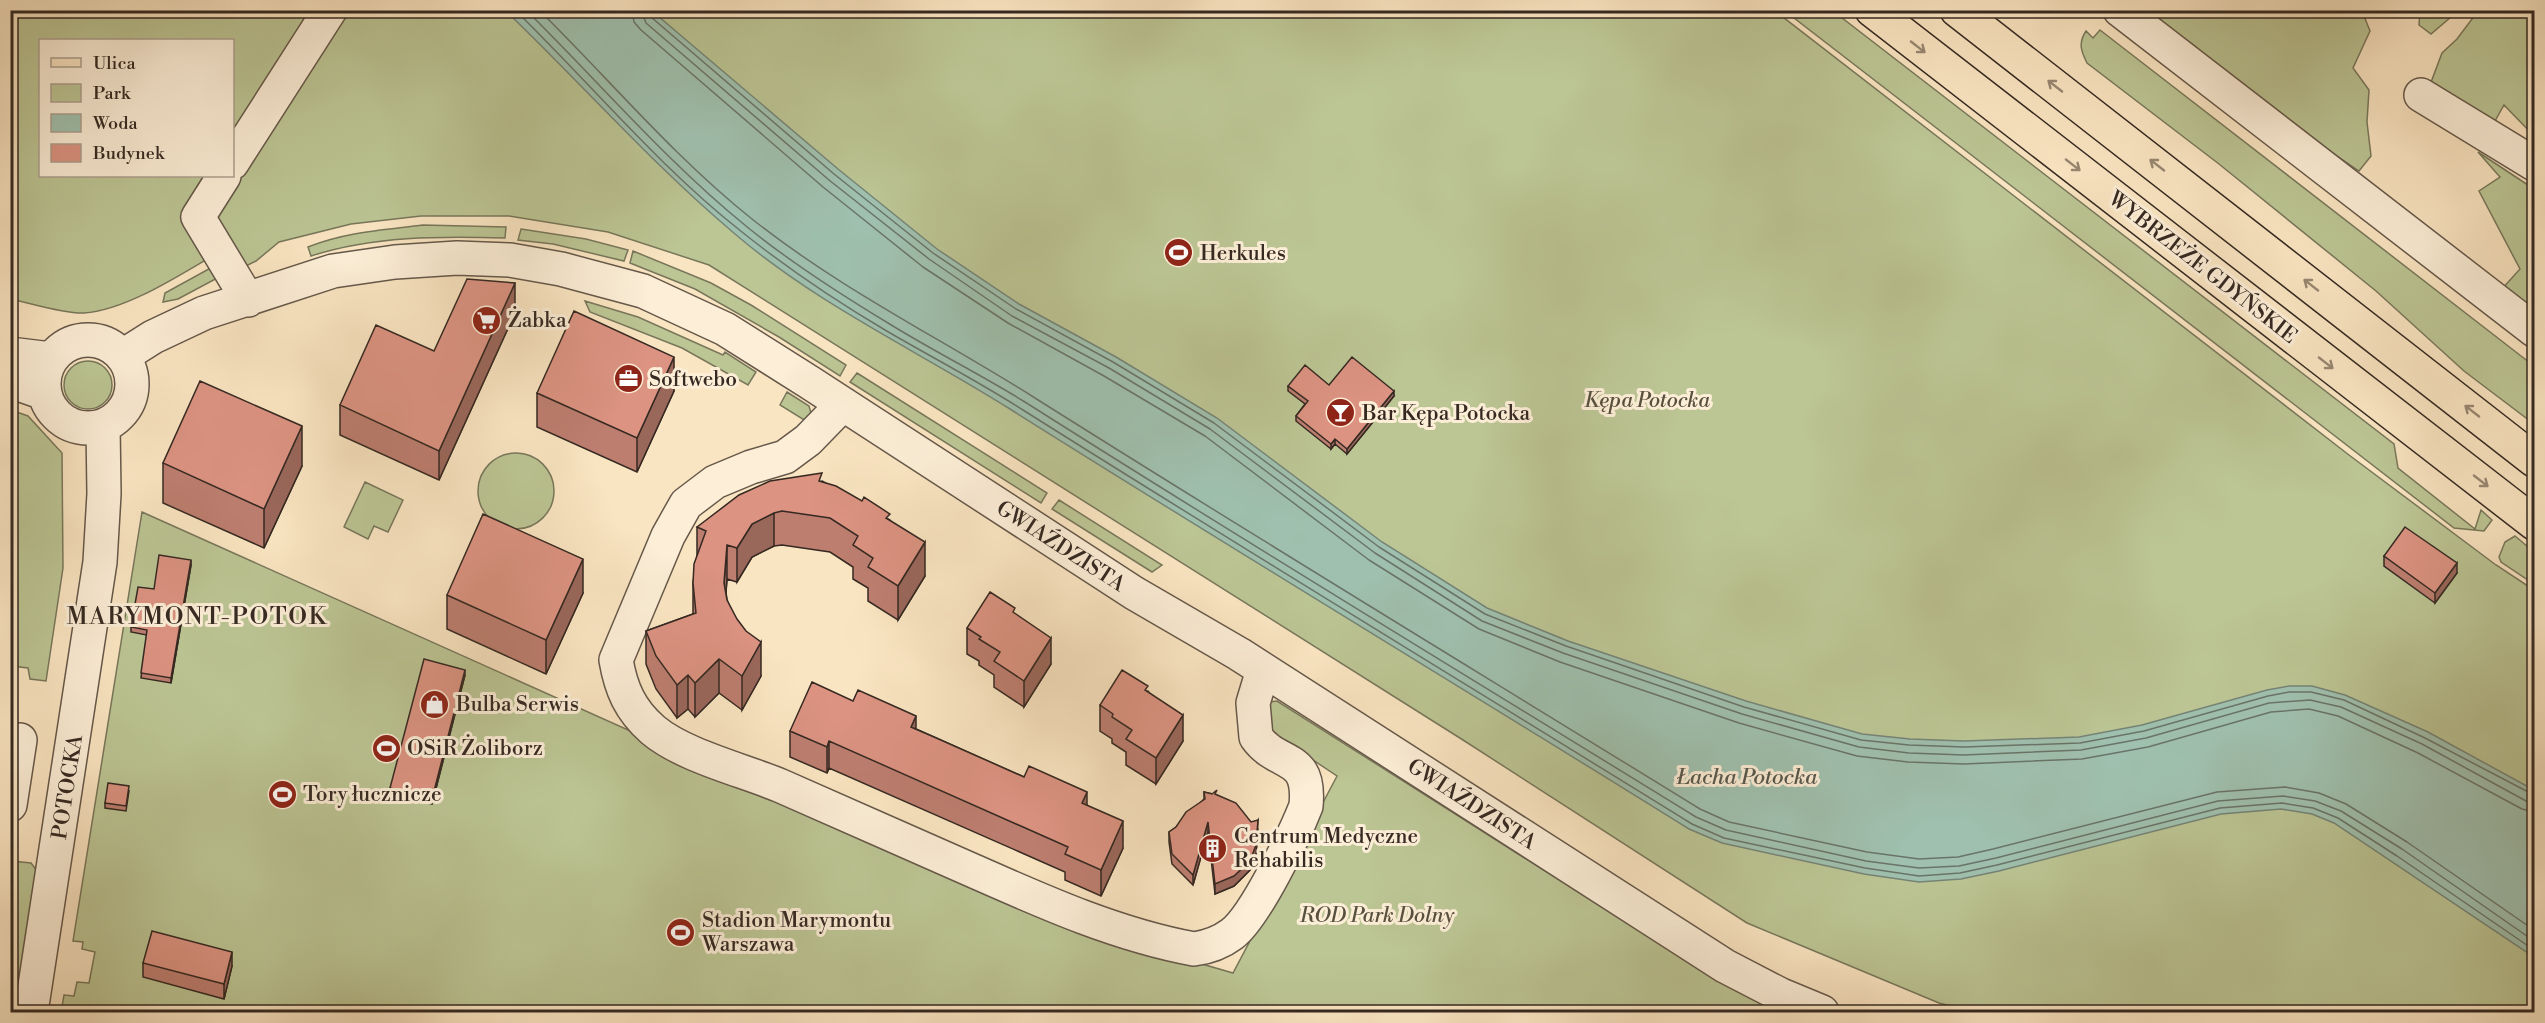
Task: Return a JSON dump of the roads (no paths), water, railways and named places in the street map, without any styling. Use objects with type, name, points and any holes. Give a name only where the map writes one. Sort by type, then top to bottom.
[{"type":"main road","name":"WYBRZEŻE GDYŃSKIE","points":[[1872,10],[2535,523]]},
{"type":"main road","points":[[1957,10],[2535,460]]},
{"type":"street","points":[[234,160],[330,10]]},
{"type":"street","points":[[2120,10],[2535,330]]},
{"type":"street","points":[[2421,95],[2535,164]]},
{"type":"street","points":[[223,177],[198,217],[248,300]]},
{"type":"street","name":"GWIAŹDZISTA","points":[[128,367],[248,300],[333,271],[395,262],[457,258],[510,260],[561,268],[643,291],[725,329],[1134,593],[1263,670],[1725,966],[1781,995],[1822,1012]]},
{"type":"street","points":[[88,339],[107,344],[128,367],[130,398],[120,415],[89,426],[58,418],[47,403],[44,393],[44,376],[51,359],[67,345],[88,339]]},
{"type":"street","points":[[10,354],[51,359]]},
{"type":"street","points":[[10,381],[44,393]]},
{"type":"street","points":[[843,404],[808,440],[784,457],[751,467],[715,482],[686,504],[668,536],[616,660],[626,699],[654,731],[682,748],[760,777],[1065,911],[1194,949],[1212,947],[1234,933],[1250,915],[1306,806],[1308,789],[1302,771],[1256,737],[1253,703],[1263,670]]},
{"type":"street","name":"POTOCKA","points":[[31,1012],[100,561],[105,494],[89,426]]},
{"type":"street","points":[[10,805],[20,740]]},
{"type":"water","name":"Łacha Potocka","points":[[506,11],[652,11],[838,169],[937,249],[1019,304],[1116,357],[1217,418],[1382,542],[1487,608],[1568,641],[1746,701],[1862,734],[1964,741],[2079,737],[2142,725],[2289,686],[2312,686],[2345,695],[2428,732],[2534,790],[2534,957],[2334,823],[2312,814],[2281,809],[2221,814],[1999,871],[1961,879],[1919,882],[1864,874],[1722,843],[1689,829],[1010,409],[800,283],[767,260],[705,208]]},
{"type":"place","name":"Herkules","points":[[1179,253]]},
{"type":"place","name":"Żabka","points":[[487,320]]},
{"type":"place","name":"Softwebo","points":[[628,379]]},
{"type":"place","name":"Bar Kępa Potocka","points":[[1341,413]]},
{"type":"place","name":"Bulba Serwis","points":[[435,704]]},
{"type":"place","name":"OSiR Żoliborz","points":[[386,748]]},
{"type":"place","name":"Tory łucznicze","points":[[282,794]]},
{"type":"place","name":"Centrum Medyczne Rehabilis","points":[[1213,848]]},
{"type":"place","name":"Stadion Marymontu Warszawa","points":[[681,932]]},
{"type":"district","name":"MARYMONT-POTOK","points":[[197,616]]},
{"type":"park label","name":"Kępa Potocka","points":[[1647,400]]},
{"type":"park label","name":"ROD Park Dolny","points":[[1377,915]]}]
